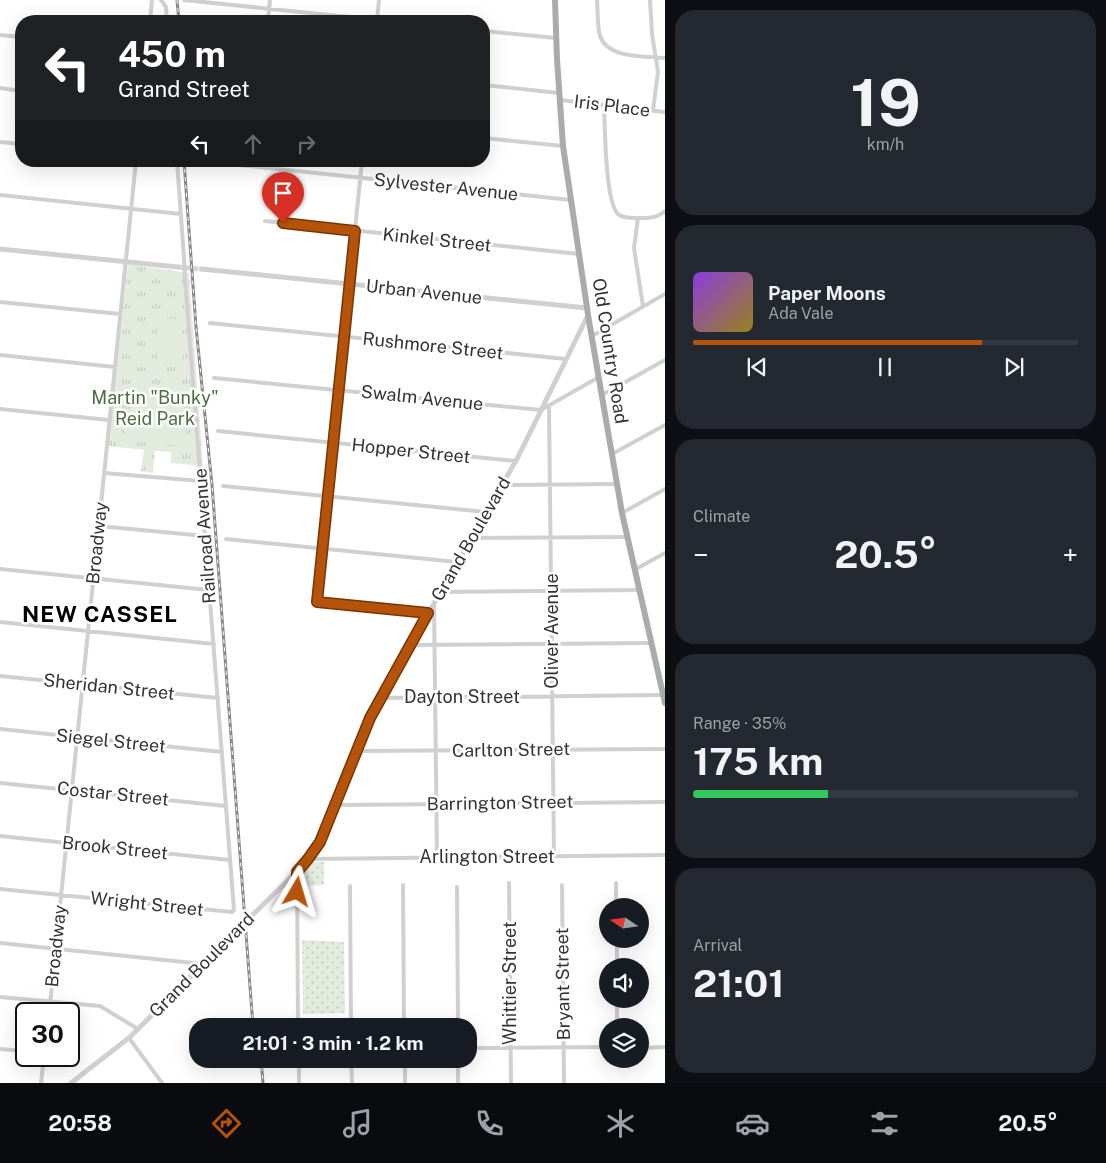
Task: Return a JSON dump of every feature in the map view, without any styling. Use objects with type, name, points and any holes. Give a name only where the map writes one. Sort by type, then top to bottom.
[{"type":"main road","name":"Old Country Road","points":[[555,0],[563,146],[588,311],[616,484],[665,703]]},
{"type":"street","points":[[151,15],[152,0]]},
{"type":"street","points":[[161,0],[166,7],[167,15]]},
{"type":"street","points":[[184,0],[323,15]]},
{"type":"street","points":[[268,15],[270,0]]},
{"type":"street","points":[[378,15],[379,0]]},
{"type":"street","points":[[597,0],[599,33],[607,46],[615,52],[665,58]]},
{"type":"street","points":[[650,0],[652,34],[658,72],[653,110]]},
{"type":"street","points":[[490,32],[556,38]]},
{"type":"street","points":[[0,35],[15,36]]},
{"type":"street","name":"Iris Place","points":[[490,86],[665,112]]},
{"type":"street","points":[[0,88],[15,89]]},
{"type":"street","points":[[604,104],[608,174],[613,208],[621,216],[638,218],[651,218],[661,215],[665,211]]},
{"type":"street","points":[[490,139],[563,146]]},
{"type":"street","points":[[0,142],[15,143]]},
{"type":"street","name":"Broadway","points":[[50,1001],[135,167]]},
{"type":"street","name":"Railroad Avenue","points":[[177,167],[234,912]]},
{"type":"street","name":"Sylvester Avenue","points":[[254,167],[571,200]]},
{"type":"street","points":[[361,167],[317,602],[428,613]]},
{"type":"street","points":[[0,195],[181,214]]},
{"type":"street","points":[[638,218],[634,248],[643,306]]},
{"type":"street","name":"Kinkel Street","points":[[265,221],[580,254]]},
{"type":"street","points":[[0,248],[178,267]]},
{"type":"street","name":"Urban Avenue","points":[[201,269],[588,311]]},
{"type":"street","points":[[592,336],[665,294]]},
{"type":"street","points":[[0,302],[120,314]]},
{"type":"street","name":"Grand Boulevard","points":[[71,1083],[129,1038],[297,872],[320,842],[356,751],[380,698],[515,461],[588,311]]},
{"type":"street","name":"Rushmore Street","points":[[210,323],[566,359]]},
{"type":"street","points":[[0,355],[115,367]]},
{"type":"street","points":[[602,396],[665,360]]},
{"type":"street","points":[[541,410],[599,377]]},
{"type":"street","name":"Swalm Avenue","points":[[214,378],[541,410]]},
{"type":"street","name":"Oliver Avenue","points":[[549,406],[554,856]]},
{"type":"street","points":[[0,409],[109,420]]},
{"type":"street","points":[[612,454],[665,425]]},
{"type":"street","name":"Hopper Street","points":[[218,431],[515,461]]},
{"type":"street","points":[[104,473],[201,481]]},
{"type":"street","points":[[502,485],[616,484]]},
{"type":"street","points":[[223,486],[486,512]]},
{"type":"street","points":[[622,514],[665,489]]},
{"type":"street","points":[[98,526],[205,536]]},
{"type":"street","points":[[471,538],[627,537]]},
{"type":"street","points":[[226,539],[457,562]]},
{"type":"street","points":[[634,570],[665,553]]},
{"type":"street","points":[[0,569],[210,590]]},
{"type":"street","points":[[441,592],[639,590]]},
{"type":"street","points":[[434,603],[437,857]]},
{"type":"street","points":[[0,622],[214,644]]},
{"type":"street","points":[[410,645],[651,643]]},
{"type":"street","name":"Sheridan Street","points":[[0,676],[218,698]]},
{"type":"street","name":"Dayton Street","points":[[380,698],[663,695]]},
{"type":"street","name":"Siegel Street","points":[[0,729],[222,752]]},
{"type":"street","name":"Carlton Street","points":[[356,751],[665,749]]},
{"type":"street","name":"Costar Street","points":[[0,783],[226,806]]},
{"type":"street","name":"Barrington Street","points":[[335,805],[665,802]]},
{"type":"street","name":"Brook Street","points":[[0,836],[230,860]]},
{"type":"street","name":"Arlington Street","points":[[308,859],[665,855]]},
{"type":"street","points":[[297,872],[298,1018]]},
{"type":"street","name":"Whittier Street","points":[[510,883],[511,1083]]},
{"type":"street","points":[[616,883],[616,898]]},
{"type":"street","points":[[403,885],[404,1018]]},
{"type":"street","name":"Bryant Street","points":[[562,885],[564,1083]]},
{"type":"street","points":[[350,886],[351,1018]]},
{"type":"street","points":[[457,887],[458,1018]]},
{"type":"street","name":"Wright Street","points":[[0,890],[234,912]]},
{"type":"street","points":[[0,943],[205,962]]},
{"type":"street","points":[[0,997],[100,1006],[138,1029]]},
{"type":"street","points":[[129,1038],[162,1083]]},
{"type":"street","points":[[477,1048],[599,1047]]},
{"type":"street","points":[[649,1048],[665,1047]]},
{"type":"street","points":[[0,1049],[15,1050]]},
{"type":"street","points":[[41,1083],[43,1067]]},
{"type":"street","points":[[298,1068],[299,1083]]},
{"type":"street","points":[[352,1068],[352,1083]]},
{"type":"street","points":[[405,1068],[405,1083]]},
{"type":"street","points":[[458,1068],[458,1083]]},
{"type":"green space","name":"Martin \"Bunky\" Reid Park","points":[[128,264],[189,273],[203,466],[171,463],[171,452],[155,451],[153,473],[141,471],[144,450],[108,446]]},
{"type":"green space","points":[[159,318],[182,320],[180,335],[183,336],[181,351],[157,348]]},
{"type":"green space","points":[[133,322],[151,323],[149,338],[131,337]]},
{"type":"green space","points":[[159,351],[183,354],[182,368],[157,365]]},
{"type":"green space","points":[[165,386],[183,386],[187,442],[183,446],[124,440],[127,413],[137,400],[149,390]]},
{"type":"green space","points":[[314,862],[324,862],[324,885],[300,886],[300,876]]},
{"type":"green space","points":[[302,940],[344,942],[345,1013],[303,1014]]},
{"type":"tunnel","points":[[178,267],[201,269]]},
{"type":"railway","points":[[177,0],[178,15]]},
{"type":"railway","points":[[184,167],[196,327],[212,485],[252,1018]]},
{"type":"railway","points":[[262,1068],[263,1083]]},
{"type":"district","name":"NEW CASSEL","points":[[100,614]]},
{"type":"route","points":[[283,223],[355,231],[317,602],[428,613],[370,718],[320,842],[297,872],[297,892]]}]
